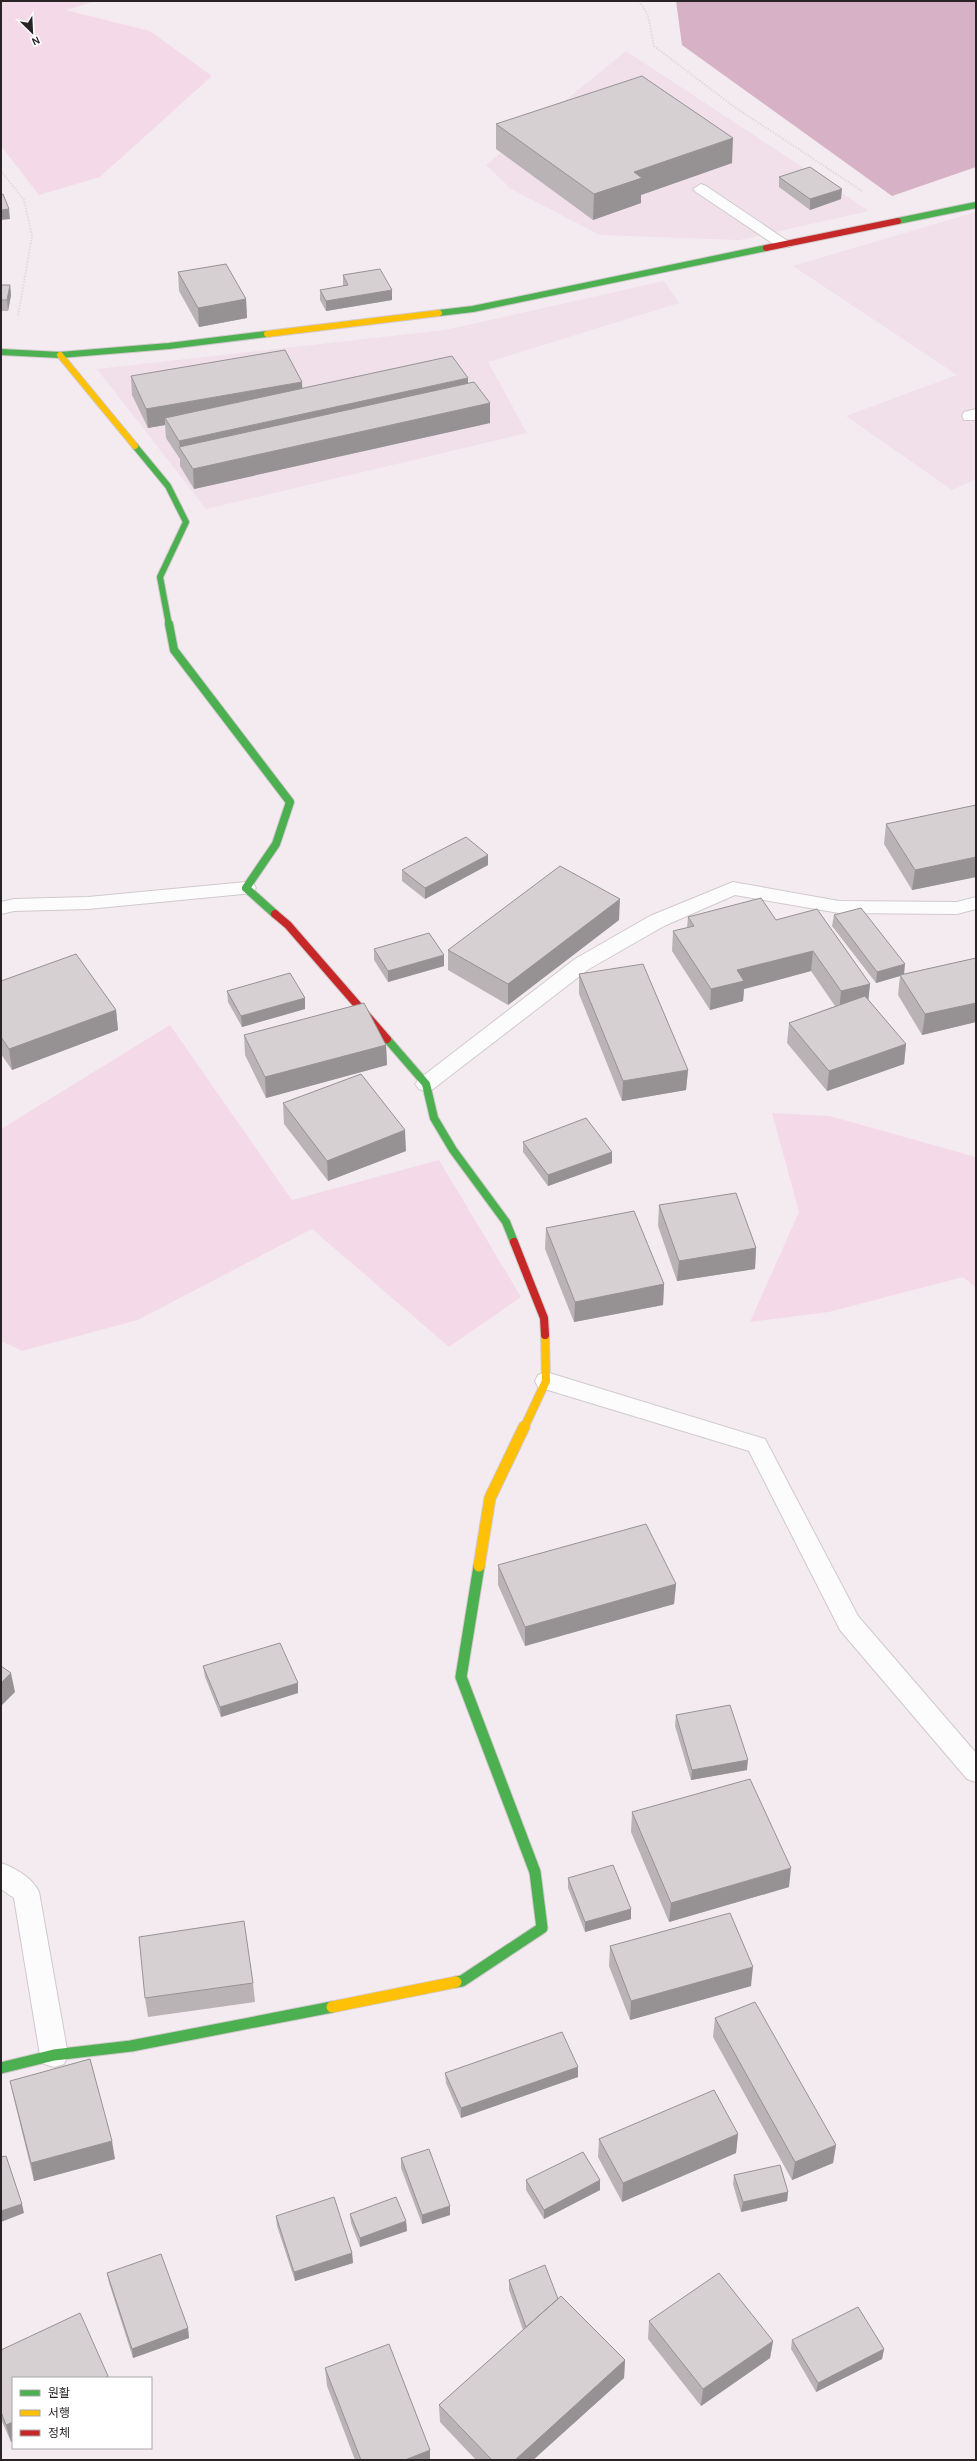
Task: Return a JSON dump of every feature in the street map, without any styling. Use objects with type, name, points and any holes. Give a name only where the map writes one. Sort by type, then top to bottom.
[{"type":"street","points":[[701,189],[784,244]]},
{"type":"street","points":[[1,352],[14,351],[60,355],[355,325],[474,309],[976,205]]},
{"type":"street","points":[[60,355],[168,486],[186,522],[160,577],[174,650],[290,802],[276,844],[246,888]]},
{"type":"street","points":[[1,908],[14,905],[88,903],[246,888],[288,925],[426,1084],[434,1118],[453,1150],[506,1222],[544,1318],[546,1381],[490,1498],[461,1677],[535,1872],[542,1928],[462,1981],[131,2046],[54,2055],[1,2068]]},
{"type":"street","points":[[426,1084],[582,964],[657,921],[733,888],[839,907],[957,908],[976,903]]},
{"type":"street","points":[[546,1381],[757,1445],[849,1623],[976,1771]]},
{"type":"street","points":[[1,1874],[26,1892],[54,2055]]},
{"type":"path","points":[[639,1],[648,15],[654,46],[733,106],[905,220]]},
{"type":"path","points":[[1,170],[24,200],[32,236],[14,351]]},
{"type":"shaded area","points":[[1,1],[96,1],[66,10],[150,31],[212,76],[100,177],[39,195],[1,146]]},
{"type":"shaded area","points":[[676,1],[976,1],[976,167],[892,196],[682,45]]},
{"type":"shaded area","points":[[626,51],[869,211],[740,240],[600,235],[511,189],[486,165]]},
{"type":"shaded area","points":[[976,212],[976,479],[952,490],[846,416],[957,375],[793,266]]},
{"type":"shaded area","points":[[664,281],[679,303],[488,362],[527,433],[206,509],[97,369],[445,330]]},
{"type":"shaded area","points":[[170,1025],[292,1200],[439,1160],[521,1297],[449,1347],[312,1229],[138,1320],[22,1351],[1,1341],[1,1129]]},
{"type":"shaded area","points":[[772,1113],[830,1116],[976,1157],[976,1288],[963,1277],[829,1312],[750,1322],[799,1212]]},
{"type":"building","points":[[642,76],[733,138],[634,172],[642,178],[594,194],[496,124]]},
{"type":"building","points":[[810,167],[842,189],[810,199],[779,177]]},
{"type":"building","points":[[3,194],[9,209],[1,210],[1,195]]},
{"type":"building","points":[[226,264],[246,299],[198,308],[178,272]]},
{"type":"building","points":[[380,269],[392,290],[326,301],[320,290],[348,285],[343,275]]},
{"type":"building","points":[[1,285],[10,285],[7,300],[1,300]]},
{"type":"building","points":[[285,350],[302,382],[146,409],[131,376]]},
{"type":"building","points":[[452,356],[468,378],[179,441],[165,418]]},
{"type":"building","points":[[474,382],[490,403],[193,469],[179,447]]},
{"type":"building","points":[[976,805],[976,857],[915,870],[886,824]]},
{"type":"building","points":[[466,837],[488,855],[425,888],[402,870]]},
{"type":"building","points":[[560,866],[620,899],[508,984],[448,950]]},
{"type":"building","points":[[761,898],[776,920],[817,909],[870,984],[841,991],[813,951],[737,970],[744,981],[711,989],[673,931],[694,926],[688,917]]},
{"type":"building","points":[[861,908],[905,964],[877,972],[834,915]]},
{"type":"building","points":[[429,933],[444,955],[388,971],[374,949]]},
{"type":"building","points":[[76,954],[116,1010],[9,1049],[1,1037],[1,981]]},
{"type":"building","points":[[976,958],[976,1003],[925,1014],[900,975]]},
{"type":"building","points":[[643,964],[688,1070],[623,1081],[579,974]]},
{"type":"building","points":[[290,973],[305,998],[241,1016],[227,991]]},
{"type":"building","points":[[865,996],[906,1044],[829,1071],[789,1023]]},
{"type":"building","points":[[364,1003],[386,1045],[265,1077],[244,1035]]},
{"type":"building","points":[[361,1074],[405,1130],[327,1161],[283,1103]]},
{"type":"building","points":[[586,1118],[612,1152],[548,1175],[523,1142]]},
{"type":"building","points":[[736,1193],[756,1248],[679,1261],[659,1205]]},
{"type":"building","points":[[634,1211],[664,1284],[575,1302],[546,1228]]},
{"type":"building","points":[[646,1524],[676,1584],[525,1627],[498,1565]]},
{"type":"building","points":[[280,1643],[298,1683],[220,1707],[203,1666]]},
{"type":"building","points":[[1,1666],[11,1673],[1,1683]]},
{"type":"building","points":[[730,1705],[748,1760],[692,1770],[676,1715]]},
{"type":"building","points":[[750,1779],[791,1868],[671,1903],[632,1812]]},
{"type":"building","points":[[613,1865],[631,1909],[585,1922],[568,1878]]},
{"type":"building","points":[[730,1913],[753,1967],[631,2001],[610,1946]]},
{"type":"building","points":[[244,1921],[253,1983],[145,1998],[139,1937]]},
{"type":"building","points":[[755,2002],[836,2145],[795,2162],[715,2018]]},
{"type":"building","points":[[562,2032],[578,2067],[461,2108],[445,2073]]},
{"type":"building","points":[[90,2059],[112,2141],[31,2163],[10,2081]]},
{"type":"building","points":[[714,2090],[738,2134],[623,2183],[599,2139]]},
{"type":"building","points":[[429,2149],[450,2206],[422,2215],[401,2158]]},
{"type":"building","points":[[583,2152],[600,2180],[544,2210],[526,2180]]},
{"type":"building","points":[[6,2156],[22,2204],[1,2211],[1,2157]]},
{"type":"building","points":[[780,2165],[788,2192],[743,2202],[734,2175]]},
{"type":"building","points":[[334,2197],[352,2253],[294,2272],[276,2216]]},
{"type":"building","points":[[396,2197],[406,2221],[360,2238],[350,2214]]},
{"type":"building","points":[[161,2254],[188,2328],[132,2349],[107,2273]]},
{"type":"building","points":[[545,2265],[558,2299],[526,2327],[509,2280]]},
{"type":"building","points":[[719,2273],[773,2341],[703,2389],[649,2321]]},
{"type":"building","points":[[561,2296],[625,2360],[515,2460],[492,2460],[439,2405]]},
{"type":"building","points":[[858,2307],[884,2349],[818,2383],[792,2340]]},
{"type":"building","points":[[80,2313],[108,2376],[12,2377],[12,2422],[6,2425],[1,2412],[1,2350]]},
{"type":"building","points":[[389,2344],[430,2450],[405,2460],[361,2460],[325,2368]]},
{"type":"traffic: fast","points":[[898,221],[976,205]]},
{"type":"traffic: fast","points":[[439,313],[473,309],[766,248]]},
{"type":"traffic: fast","points":[[1,352],[60,355],[169,346],[267,334]]},
{"type":"traffic: fast","points":[[135,446],[168,486],[186,522],[160,577],[174,650],[290,802],[276,844],[246,888],[275,914]]},
{"type":"traffic: fast","points":[[387,1039],[426,1084],[434,1118],[453,1150],[506,1222],[514,1242]]},
{"type":"traffic: fast","points":[[456,1982],[462,1981],[542,1928],[535,1872],[461,1677],[479,1566]]},
{"type":"traffic: fast","points":[[1,2068],[54,2055],[131,2046],[332,2007]]},
{"type":"traffic: slow","points":[[267,334],[439,313]]},
{"type":"traffic: slow","points":[[60,355],[135,446]]},
{"type":"traffic: slow","points":[[479,1566],[490,1498],[546,1381],[545,1335]]},
{"type":"traffic: slow","points":[[332,2007],[456,1982]]},
{"type":"traffic: jam","points":[[766,248],[898,221]]},
{"type":"traffic: jam","points":[[275,914],[288,925],[387,1039]]},
{"type":"traffic: jam","points":[[514,1242],[544,1318],[545,1335]]}]
